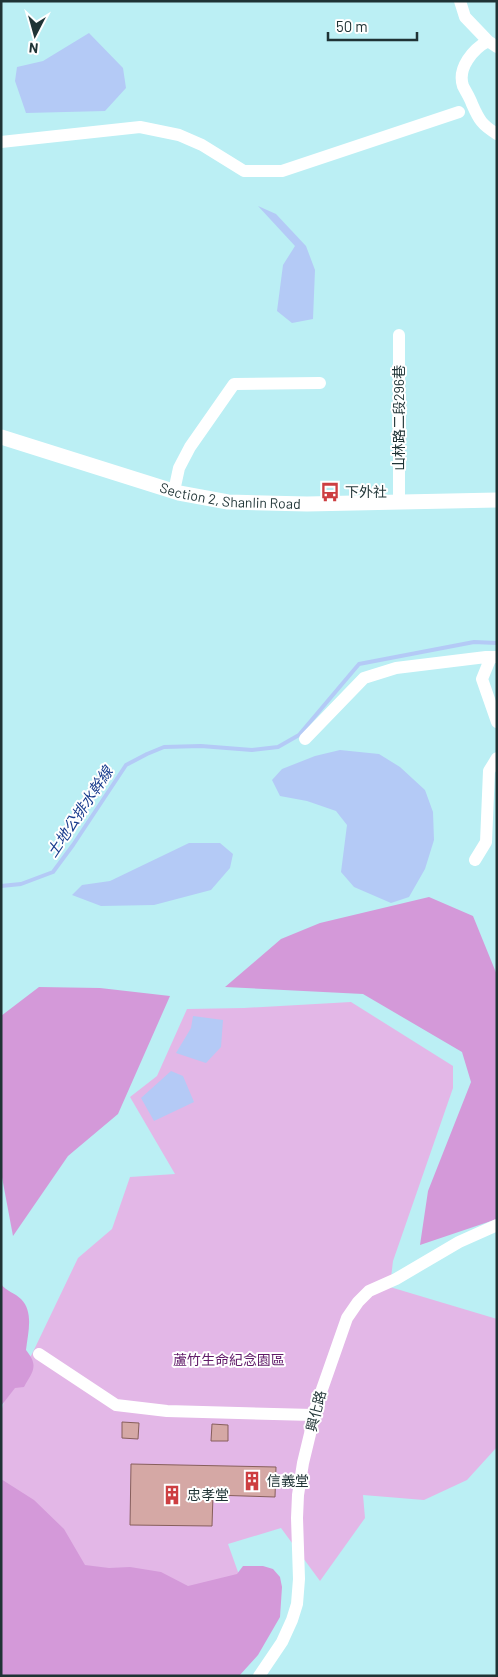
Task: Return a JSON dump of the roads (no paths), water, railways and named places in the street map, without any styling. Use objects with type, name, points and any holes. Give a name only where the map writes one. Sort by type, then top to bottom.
[{"type":"main road","name":"Section 2, Shanlin Road","points":[[1,437],[174,492],[204,499],[262,504],[497,500]]},
{"type":"street","points":[[460,1],[465,18],[492,44]]},
{"type":"street","points":[[492,44],[480,45],[465,63],[462,84],[476,114],[484,126],[497,134]]},
{"type":"street","points":[[1,142],[140,127],[179,135],[202,145],[244,171],[282,171],[459,112]]},
{"type":"street","name":"山林路二段296巷","points":[[399,335],[399,502]]},
{"type":"street","points":[[174,492],[179,468],[190,447],[234,384],[320,383]]},
{"type":"street","points":[[494,657],[482,679],[497,722]]},
{"type":"street","points":[[305,739],[364,678],[396,668],[494,657]]},
{"type":"street","points":[[475,860],[486,842],[489,771],[497,758]]},
{"type":"street","name":"興化路","points":[[259,1676],[282,1642],[297,1604],[299,1579],[298,1495],[313,1415],[347,1318],[358,1302],[369,1291],[396,1279],[459,1242],[497,1225]]},
{"type":"street","points":[[39,1354],[116,1405],[167,1411],[313,1415]]},
{"type":"water","points":[[89,33],[123,68],[126,88],[105,111],[26,113],[15,81],[17,67],[43,61]]},
{"type":"water","points":[[258,206],[276,214],[306,246],[315,270],[313,319],[292,323],[277,311],[283,265],[295,246]]},
{"type":"water","points":[[340,750],[379,754],[400,767],[425,790],[433,812],[434,840],[425,869],[409,897],[391,903],[354,887],[341,872],[347,825],[336,811],[307,801],[280,796],[272,780],[282,769],[315,756]]},
{"type":"water","points":[[189,843],[220,843],[233,854],[230,868],[211,890],[154,905],[101,906],[72,895],[82,885],[110,881]]},
{"type":"water","points":[[193,1016],[223,1020],[221,1047],[206,1063],[176,1053],[191,1028]]},
{"type":"water","points":[[171,1071],[183,1076],[194,1102],[154,1121],[141,1098]]},
{"type":"waterway","name":"土地公排水幹線","points":[[1,886],[21,884],[53,872],[126,765],[147,754],[164,747],[201,746],[252,750],[278,747],[299,735],[359,664],[474,642],[497,643]]},
{"type":"place","name":"下外社","points":[[330,492]]},
{"type":"place","name":"信義堂","points":[[252,1481]]},
{"type":"place","name":"忠孝堂","points":[[172,1495]]},
{"type":"park label","name":"蘆竹生命紀念園區","points":[[229,1360]]}]
